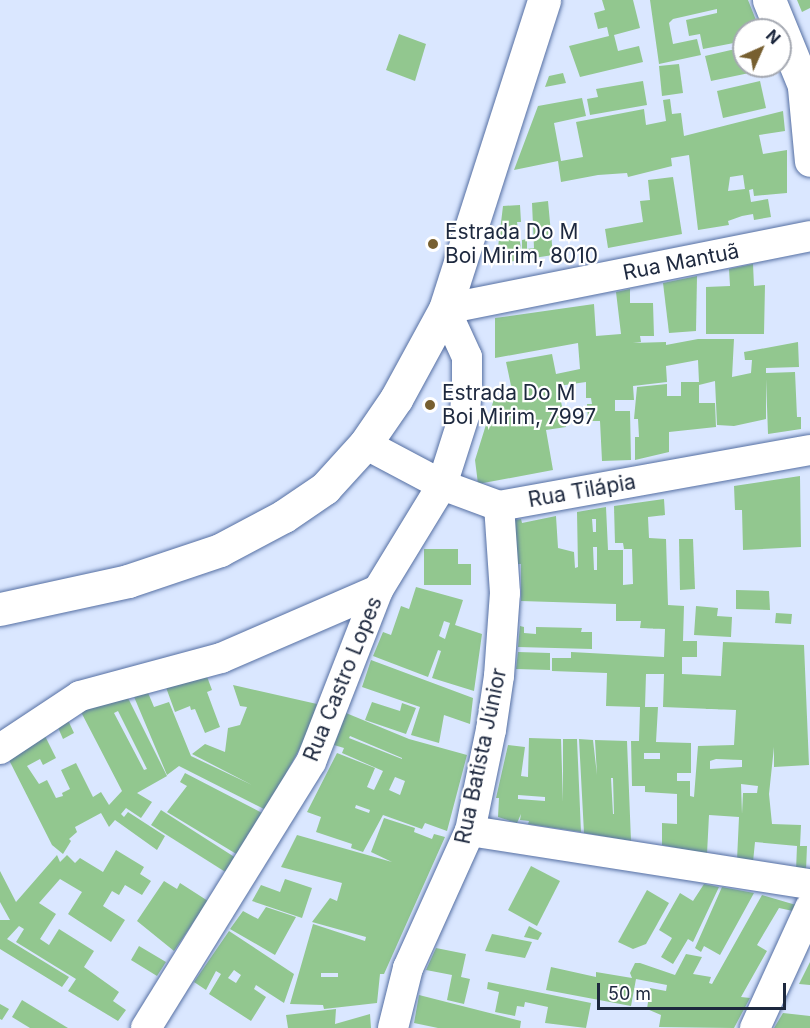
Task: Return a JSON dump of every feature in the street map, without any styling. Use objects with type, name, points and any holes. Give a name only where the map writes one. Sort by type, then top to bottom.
[{"type":"main road","points":[[0,609],[128,581],[220,550],[284,516],[325,488],[365,444],[396,399],[445,309],[544,0]]},
{"type":"main road","points":[[769,0],[806,94]]},
{"type":"street","points":[[806,94],[810,162]]},
{"type":"street","name":"Rua Mantuã","points":[[445,309],[810,236]]},
{"type":"street","name":"Rua Castro Lopes","points":[[146,1028],[311,762],[378,590],[442,485],[465,413],[467,387],[467,357],[445,309]]},
{"type":"street","name":"Rua Tilápia","points":[[365,444],[442,485],[499,506],[810,450]]},
{"type":"street","name":"Rua Batista Júnior","points":[[393,1028],[408,968],[470,831],[499,676],[505,593],[499,506]]},
{"type":"street","points":[[0,749],[80,696],[221,658],[378,590]]},
{"type":"street","points":[[470,831],[810,884]]},
{"type":"street","points":[[755,1028],[810,908]]},
{"type":"building","points":[[602,0],[633,0],[640,28],[614,35],[618,51],[639,46],[643,62],[580,77],[569,46],[609,36],[607,27],[598,29],[594,13],[605,10]]},
{"type":"building","points":[[650,0],[748,0],[755,18],[732,18],[732,43],[703,49],[700,34],[689,36],[686,20],[717,13],[717,9],[673,19],[669,23],[673,44],[697,39],[701,55],[659,64]]},
{"type":"building","points":[[797,0],[810,0],[810,8],[802,12]]},
{"type":"building","points":[[399,34],[426,44],[415,81],[386,70]]},
{"type":"building","points":[[732,50],[732,77],[711,81],[705,56]]},
{"type":"building","points":[[679,64],[683,93],[662,96],[659,66]]},
{"type":"building","points":[[563,73],[566,83],[545,87],[549,76]]},
{"type":"building","points":[[643,81],[647,105],[590,115],[587,99],[598,97],[596,89]]},
{"type":"building","points":[[760,81],[766,108],[723,118],[717,91]]},
{"type":"building","points":[[582,98],[586,116],[554,123],[561,161],[583,157],[576,122],[644,109],[646,125],[666,121],[663,100],[670,99],[672,114],[681,113],[684,136],[783,111],[785,131],[759,135],[763,154],[787,150],[787,193],[754,196],[753,189],[749,190],[751,202],[768,199],[771,217],[754,220],[753,214],[728,221],[729,225],[698,230],[689,155],[671,158],[672,166],[628,177],[627,173],[598,175],[561,182],[558,161],[514,170],[538,106]],"holes":[[[743,175],[745,189],[728,191],[730,177]]]},
{"type":"building","points":[[673,177],[682,234],[608,248],[605,229],[643,222],[640,201],[650,200],[648,180]]},
{"type":"building","points":[[548,201],[553,255],[496,264],[503,206],[520,205],[521,222],[517,222],[522,256],[522,240],[527,239],[527,249],[534,248],[532,203]]},
{"type":"building","points":[[753,264],[754,286],[765,285],[764,334],[706,334],[706,287],[730,286],[729,269]]},
{"type":"building","points":[[697,276],[696,331],[669,333],[663,283]]},
{"type":"building","points":[[630,289],[630,303],[653,303],[654,336],[640,336],[641,342],[633,343],[666,342],[666,345],[698,339],[734,339],[732,377],[751,373],[752,360],[745,360],[744,352],[798,342],[799,367],[766,368],[766,373],[795,372],[797,417],[801,417],[801,429],[768,434],[766,379],[766,419],[734,426],[717,425],[715,381],[699,385],[699,403],[715,403],[716,427],[669,432],[669,452],[635,460],[635,437],[639,437],[638,419],[634,419],[637,387],[667,384],[667,396],[681,396],[681,382],[699,382],[698,360],[666,366],[667,382],[633,386],[634,400],[615,400],[615,411],[630,411],[631,460],[602,461],[600,421],[588,421],[587,404],[592,404],[591,398],[586,398],[586,382],[558,386],[566,427],[546,430],[553,470],[478,484],[475,460],[494,399],[513,395],[506,362],[552,354],[556,374],[580,369],[578,343],[495,358],[495,318],[594,304],[596,336],[621,334],[616,292]]},
{"type":"building","points":[[800,476],[801,547],[743,550],[742,510],[735,510],[734,486]]},
{"type":"building","points":[[664,499],[665,515],[648,517],[649,538],[666,539],[668,605],[684,606],[683,641],[697,641],[697,657],[682,657],[682,674],[721,676],[723,642],[804,645],[809,765],[774,767],[774,747],[769,794],[772,824],[801,825],[800,846],[807,846],[806,871],[796,870],[797,846],[755,842],[753,862],[737,860],[739,817],[709,815],[707,854],[662,845],[662,823],[677,824],[677,794],[645,792],[645,786],[632,786],[631,741],[639,741],[640,707],[606,706],[607,673],[552,671],[552,658],[571,658],[571,652],[664,657],[665,629],[640,628],[641,621],[616,621],[616,604],[521,601],[521,564],[515,564],[515,520],[521,519],[522,523],[556,516],[558,548],[574,552],[575,568],[578,567],[577,512],[606,507],[608,550],[623,550],[623,585],[633,584],[632,549],[624,549],[623,543],[615,543],[614,506]],"holes":[[[592,519],[596,519],[596,532],[593,532]],[[593,547],[597,547],[597,570],[594,570]],[[646,674],[664,674],[663,707],[736,710],[734,745],[698,746],[694,797],[690,796],[690,781],[677,781],[677,773],[691,773],[691,743],[656,742],[658,707],[645,707]],[[644,753],[660,753],[660,759],[644,759]],[[716,759],[742,760],[742,767],[710,769],[710,761]],[[741,784],[758,786],[757,793],[743,793],[742,814]]]},
{"type":"building","points":[[679,539],[693,539],[695,589],[680,590]]},
{"type":"building","points":[[424,549],[458,549],[458,564],[471,564],[471,585],[424,585]]},
{"type":"building","points":[[416,587],[463,600],[455,625],[482,634],[474,691],[432,678],[441,651],[438,650],[428,677],[373,656],[383,632],[391,635],[401,606],[409,609]],"holes":[[[444,621],[450,623],[445,639],[439,636]]]},
{"type":"building","points":[[736,590],[769,591],[770,610],[736,609]]},
{"type":"building","points":[[696,606],[718,608],[717,616],[732,617],[731,637],[694,635]]},
{"type":"building","points":[[776,613],[792,614],[791,624],[775,623]]},
{"type":"building","points":[[520,626],[524,627],[524,633],[536,634],[536,627],[582,628],[581,632],[592,632],[592,649],[518,647]]},
{"type":"building","points":[[518,652],[550,653],[550,670],[516,669]]},
{"type":"building","points":[[371,660],[473,698],[470,724],[444,715],[439,743],[411,735],[420,707],[362,687]]},
{"type":"building","points":[[206,674],[212,690],[207,692],[220,727],[205,733],[195,709],[191,710],[190,706],[175,712],[164,682]]},
{"type":"building","points":[[233,685],[317,704],[305,739],[266,810],[179,766],[167,775],[132,692],[146,688],[154,707],[169,702],[191,756],[252,785],[192,754],[205,744],[225,752],[228,728],[240,725],[247,707],[240,706]]},
{"type":"building","points":[[126,694],[167,776],[137,793],[152,802],[141,818],[126,808],[121,814],[124,817],[128,812],[165,836],[157,850],[115,820],[109,827],[101,813],[75,827],[77,832],[69,839],[71,841],[63,854],[52,845],[6,754],[42,730],[56,758],[43,765],[40,759],[27,766],[39,784],[47,780],[56,798],[63,796],[62,793],[70,789],[61,770],[76,763],[93,797],[101,792],[109,805],[122,791],[81,712]],"holes":[[[118,711],[147,769],[144,770],[114,713]]]},
{"type":"building","points":[[372,702],[400,711],[402,703],[416,708],[406,734],[365,720]]},
{"type":"building","points":[[346,713],[409,739],[467,755],[447,831],[425,823],[422,829],[383,815],[363,852],[351,848],[352,844],[316,832],[321,817],[307,812],[337,753],[375,768],[367,787],[374,790],[383,771],[342,753],[344,748],[334,745]],"holes":[[[350,736],[402,758],[402,759],[349,738]],[[395,777],[405,781],[400,795],[389,790]],[[356,805],[370,810],[369,813],[355,808]]]},
{"type":"building","points":[[67,718],[74,733],[63,739],[56,723]]},
{"type":"building","points":[[529,738],[561,739],[563,802],[563,739],[577,739],[581,832],[528,824],[529,821],[520,820],[521,814],[517,823],[498,817],[499,798],[496,798],[508,745],[525,747],[521,776],[528,777]],"holes":[[[518,795],[545,797],[545,801],[518,799]]]},
{"type":"building","points":[[579,739],[593,740],[597,775],[595,740],[627,741],[631,841],[584,833]],"holes":[[[611,778],[613,778],[614,814]]]},
{"type":"building","points":[[185,773],[264,814],[238,855],[167,812],[187,786],[180,782]]},
{"type":"building","points":[[161,810],[236,858],[227,873],[151,825]]},
{"type":"building","points":[[384,818],[415,828],[414,832],[432,839],[434,834],[445,837],[384,974],[380,974],[377,1003],[324,1009],[323,1005],[290,1004],[313,924],[365,941],[366,937],[312,922],[330,898],[337,901],[342,883],[281,867],[297,835],[392,862],[371,852]],"holes":[[[321,973],[338,973],[338,977],[321,977]]]},
{"type":"building","points":[[116,850],[144,867],[140,874],[151,881],[142,895],[125,885],[119,895],[112,891],[103,906],[125,920],[111,942],[68,914],[82,892],[60,879],[39,903],[56,914],[40,939],[49,945],[59,929],[94,951],[84,967],[119,992],[113,1001],[126,1010],[118,1021],[68,991],[76,979],[16,942],[24,929],[19,926],[7,939],[69,977],[62,987],[0,949],[0,920],[10,920],[0,902],[0,871],[16,902],[57,855],[60,862],[67,855],[75,863],[80,858],[103,872]]},
{"type":"building","points":[[531,866],[560,881],[537,926],[508,910]]},
{"type":"building","points":[[285,879],[312,888],[302,918],[252,901],[261,885],[280,892]]},
{"type":"building","points":[[164,881],[177,889],[180,883],[208,901],[174,951],[137,921]]},
{"type":"building","points":[[704,884],[719,887],[693,942],[688,939],[673,964],[661,957],[672,938],[659,930],[680,893],[693,901]]},
{"type":"building","points":[[722,887],[754,893],[720,955],[704,946],[701,952],[695,948]]},
{"type":"building","points":[[647,890],[669,903],[646,944],[633,949],[618,942]]},
{"type":"building","points":[[762,895],[796,905],[793,911],[779,908],[757,945],[767,951],[741,997],[750,998],[734,1028],[659,1027],[661,1015],[647,1009],[650,988],[666,991],[667,985],[636,979],[631,1006],[546,990],[551,967],[596,977],[596,972],[632,978],[630,973],[635,963],[640,963],[675,975],[686,954],[702,957],[693,974],[711,977],[709,983],[712,984]]},
{"type":"building","points":[[266,907],[296,917],[275,955],[230,929],[243,911],[258,919]]},
{"type":"building","points":[[529,926],[542,933],[538,940],[524,937]]},
{"type":"building","points":[[229,931],[294,974],[284,1003],[256,985],[254,989],[266,997],[251,1021],[209,994],[221,974],[216,971],[206,990],[194,982]],"holes":[[[234,970],[241,975],[236,983],[228,978]]]},
{"type":"building","points":[[492,934],[532,942],[525,958],[485,951]]},
{"type":"building","points":[[139,946],[166,962],[157,976],[131,960]]},
{"type":"building","points":[[436,948],[466,954],[461,977],[470,979],[464,1004],[447,1000],[452,975],[426,970]]},
{"type":"building","points":[[810,962],[810,985],[799,984]]},
{"type":"building","points":[[488,982],[591,1003],[586,1028],[545,1023],[548,1007],[525,1002],[524,1007],[517,1006],[515,1016],[495,1012],[499,992],[487,989]]},
{"type":"building","points":[[419,995],[521,1021],[520,1028],[438,1028],[414,1023]]},
{"type":"building","points":[[22,1000],[68,1028],[30,1028],[12,1017]]},
{"type":"building","points":[[0,1004],[9,1009],[2,1020],[0,1019]]},
{"type":"building","points":[[336,1009],[335,1024],[370,1014],[371,1028],[288,1028],[286,1015]]},
{"type":"building","points":[[783,1013],[810,1016],[810,1028],[774,1028]]},
{"type":"place","name":"Estrada Do M Boi Mirim, 8010","points":[[433,244]]},
{"type":"place","name":"Estrada Do M Boi Mirim, 7997","points":[[430,405]]}]
